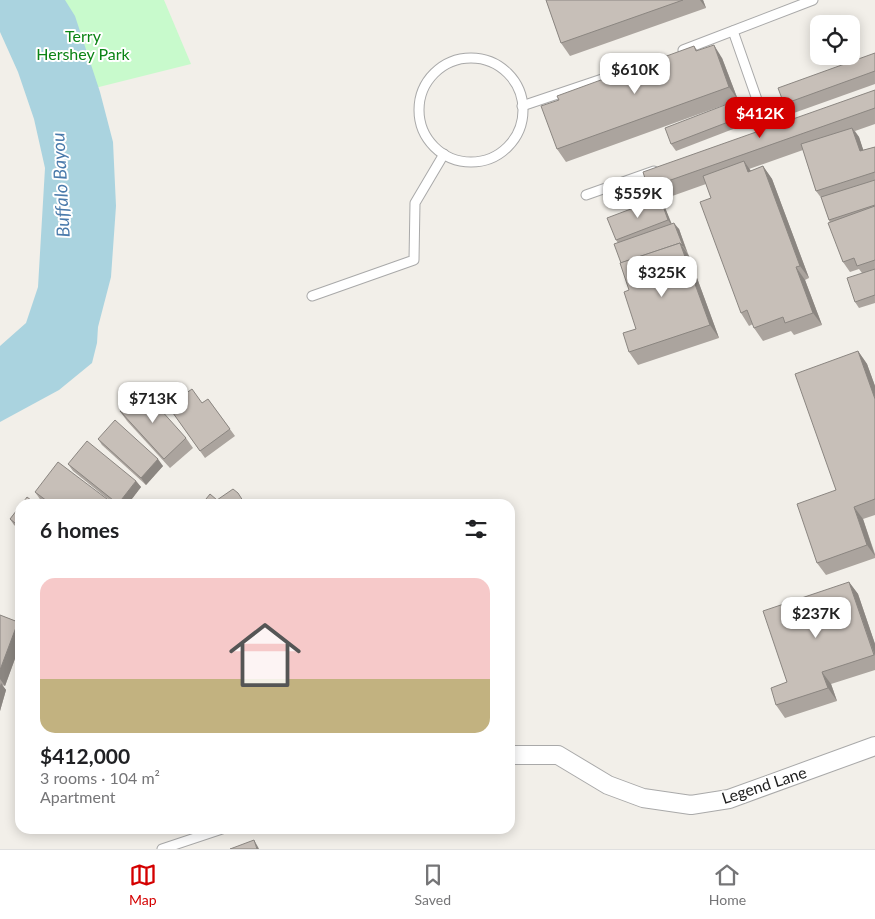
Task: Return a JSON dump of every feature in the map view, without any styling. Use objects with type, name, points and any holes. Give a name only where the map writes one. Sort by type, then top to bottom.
[{"type":"street","name":"Legend Lane","points":[[515,756],[558,755],[608,785],[643,798],[692,805],[729,799],[875,746]]},
{"type":"lane","points":[[673,54],[813,0]]},
{"type":"lane","points":[[733,31],[768,131]]},
{"type":"lane","points":[[472,58],[487,61],[500,68],[511,78],[519,91],[522,106],[522,122],[515,137],[505,150],[491,158],[475,162],[458,161],[444,154],[432,144],[424,132],[420,118],[420,102],[424,88],[432,75],[444,66],[458,60],[472,58]]},
{"type":"lane","points":[[522,106],[638,67]]},
{"type":"lane","points":[[312,296],[414,260],[414,203],[444,154]]},
{"type":"lane","points":[[586,195],[659,170]]},
{"type":"lane","points":[[162,849],[207,834]]},
{"type":"green space","name":"Terry Hershey Park","points":[[11,0],[164,0],[191,64],[55,98]]},
{"type":"water","name":"Buffalo Bayou","points":[[0,0],[65,0],[75,16],[100,92],[113,142],[116,206],[111,277],[98,327],[97,343],[92,363],[59,390],[0,422],[0,346],[26,323],[38,287],[45,168],[34,119],[18,72],[0,32]]},
{"type":"building","points":[[546,0],[683,0],[561,43]]},
{"type":"building","points":[[714,45],[729,87],[557,149],[541,106],[559,100],[557,96],[694,46],[696,51]]},
{"type":"building","points":[[875,53],[875,71],[784,104],[778,88],[842,65],[860,65],[860,58]]},
{"type":"building","points":[[875,90],[875,108],[648,188],[643,172]]},
{"type":"building","points":[[730,103],[736,119],[671,144],[665,128]]},
{"type":"building","points":[[852,128],[860,151],[875,147],[875,172],[816,191],[801,144]]},
{"type":"building","points":[[744,161],[748,172],[763,166],[800,266],[796,267],[813,313],[785,323],[783,317],[754,328],[747,310],[741,313],[700,202],[711,198],[703,176]]},
{"type":"building","points":[[875,180],[875,205],[829,220],[821,197]]},
{"type":"building","points":[[660,198],[668,220],[616,240],[607,218]]},
{"type":"building","points":[[875,206],[875,260],[857,266],[854,258],[843,262],[828,223]]},
{"type":"building","points":[[674,223],[683,246],[680,243],[621,263],[614,244]]},
{"type":"building","points":[[680,243],[710,325],[629,352],[623,333],[636,329],[624,292],[629,290],[620,263]]},
{"type":"building","points":[[875,269],[875,295],[855,302],[847,278]]},
{"type":"building","points":[[858,351],[875,399],[875,499],[854,507],[867,545],[817,563],[797,504],[836,490],[795,374]]},
{"type":"building","points":[[192,389],[202,403],[208,399],[230,429],[200,451],[168,406]]},
{"type":"building","points":[[143,390],[186,438],[164,459],[120,411]]},
{"type":"building","points":[[115,420],[158,459],[141,478],[98,439]]},
{"type":"building","points":[[87,441],[136,481],[122,499],[112,499],[68,464]]},
{"type":"building","points":[[58,462],[107,499],[44,499],[35,492]]},
{"type":"building","points":[[233,489],[242,499],[218,499]]},
{"type":"building","points":[[210,494],[216,499],[206,499]]},
{"type":"building","points":[[15,512],[15,523],[10,519]]},
{"type":"building","points":[[849,582],[874,655],[822,672],[828,688],[776,705],[771,688],[787,682],[763,611]]},
{"type":"building","points":[[0,615],[15,621],[15,630],[0,670]]},
{"type":"building","points":[[254,840],[257,849],[230,849]]}]
